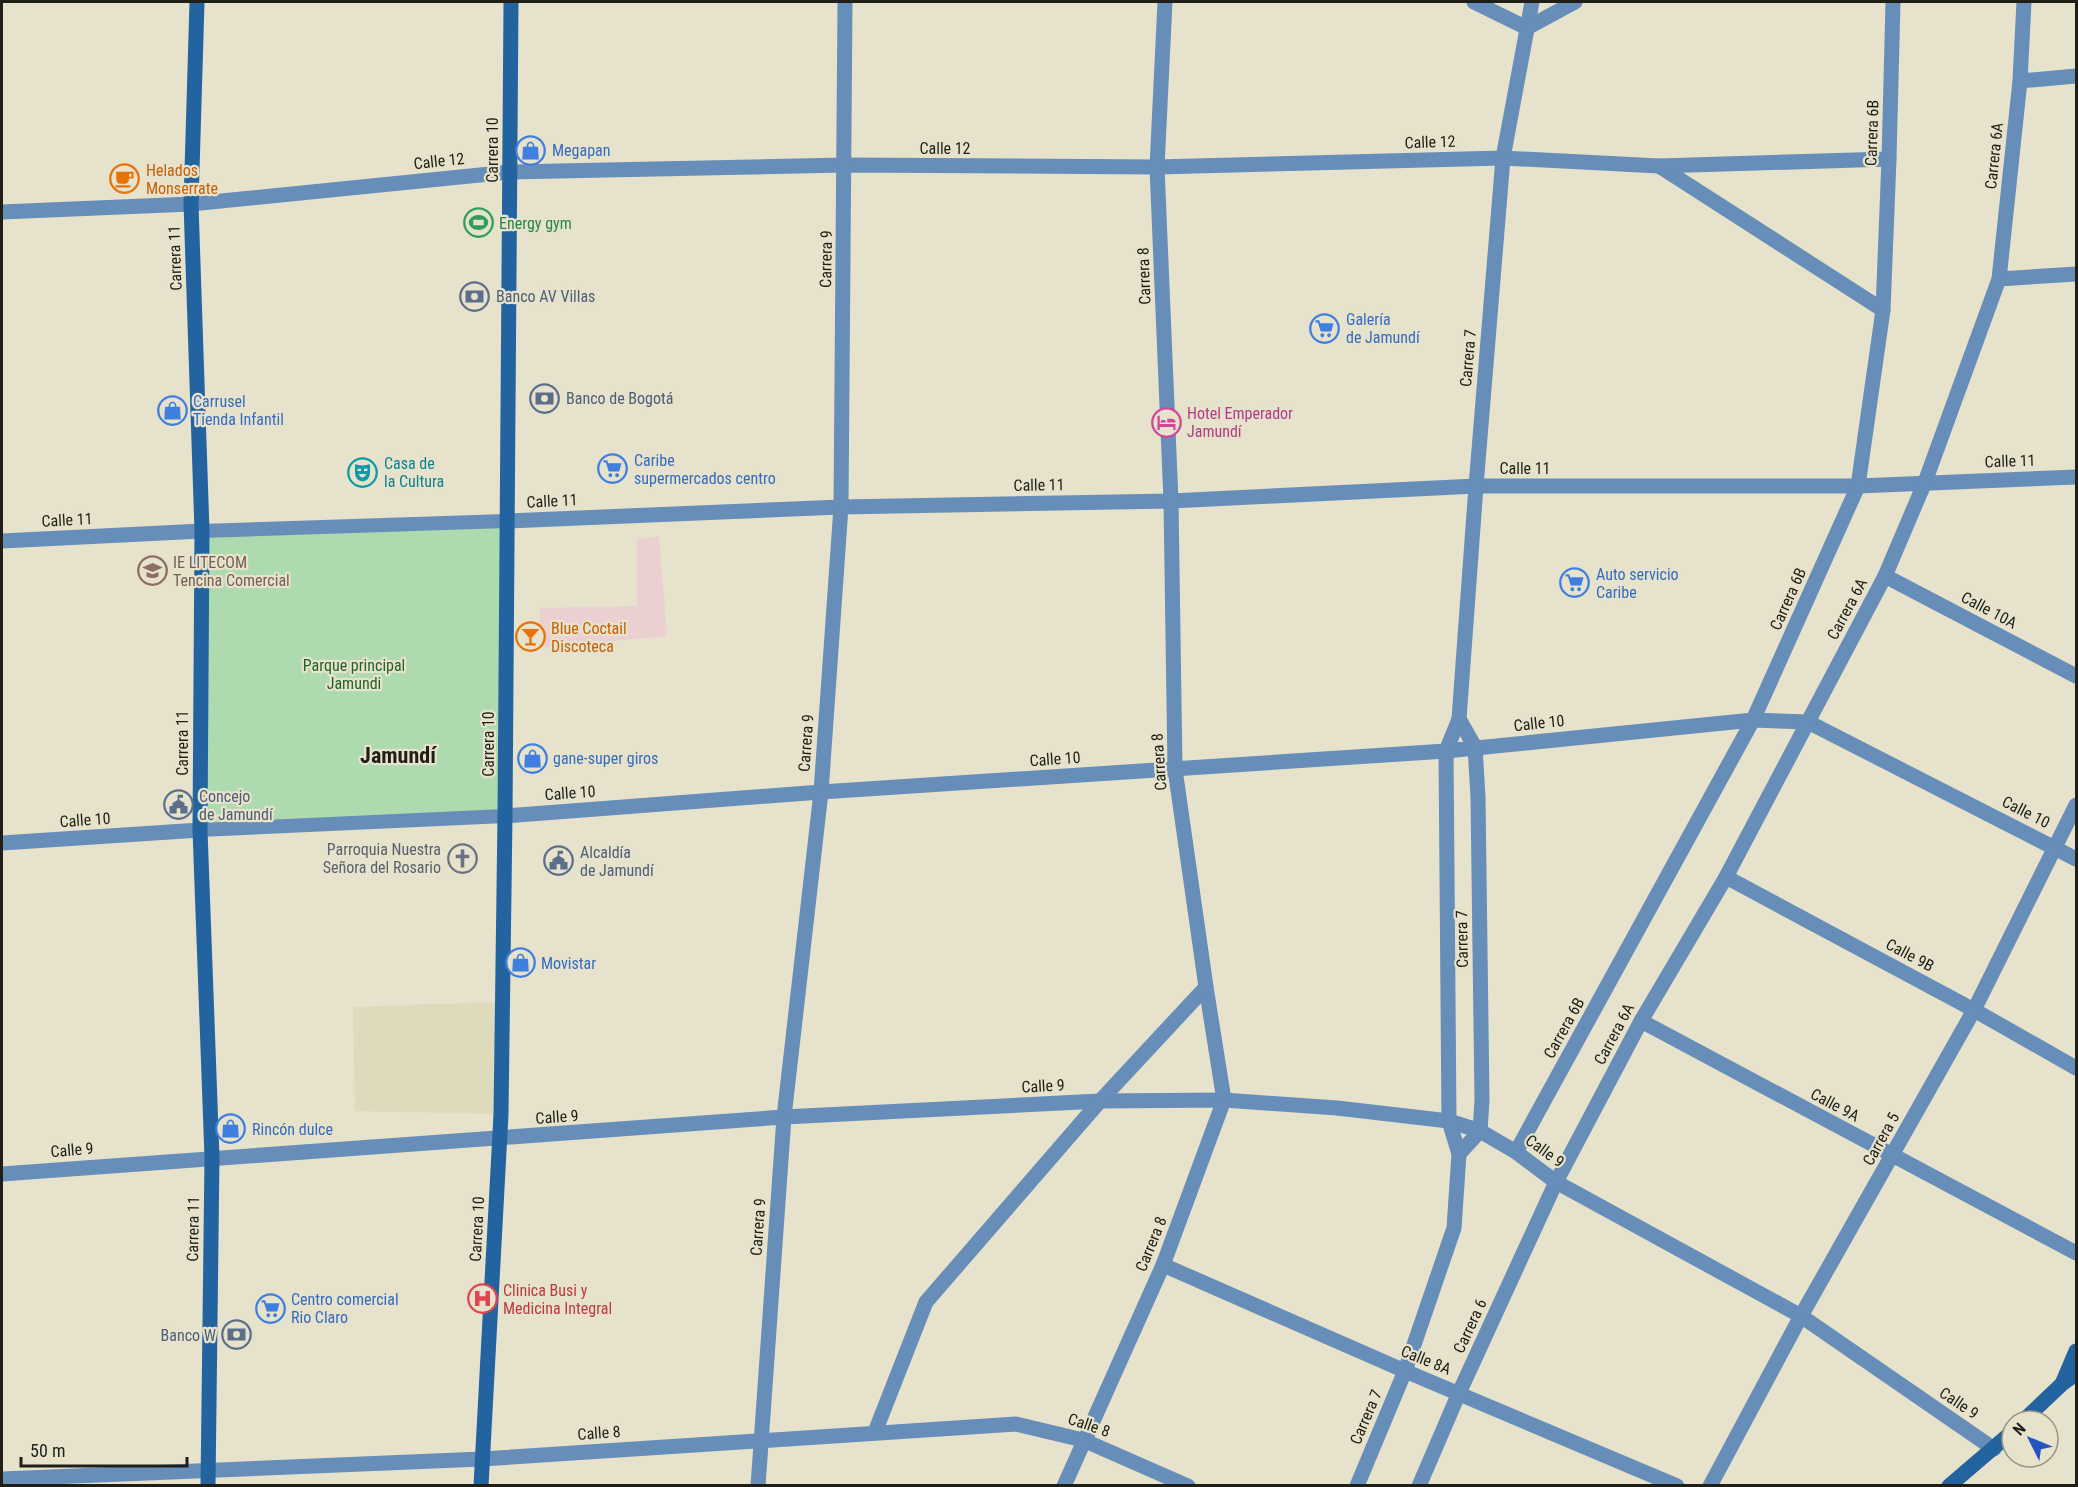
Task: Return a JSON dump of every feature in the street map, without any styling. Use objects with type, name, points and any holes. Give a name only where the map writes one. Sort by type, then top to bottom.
[{"type":"main road","name":"Carrera 11","points":[[197,2],[191,204],[202,531],[200,830],[212,1157],[208,1479]]},
{"type":"main road","name":"Carrera 10","points":[[481,1485],[500,1139],[506,816],[506,521],[511,2]]},
{"type":"main road","points":[[2062,1384],[2076,1352]]},
{"type":"main road","points":[[2036,1409],[2076,1374]]},
{"type":"main road","points":[[1949,1485],[2000,1443]]},
{"type":"street","name":"Carrera 9","points":[[758,1485],[784,1117],[821,792],[841,507],[845,2]]},
{"type":"street","name":"Carrera 8","points":[[1064,1485],[1163,1265],[1224,1100],[1175,769],[1171,501],[1157,167],[1165,2]]},
{"type":"street","points":[[1474,2],[1527,28],[1575,2]]},
{"type":"street","name":"Carrera 7","points":[[1357,1485],[1404,1371],[1454,1228],[1459,1154],[1449,1121],[1446,751],[1459,719],[1503,158],[1532,2]]},
{"type":"street","name":"Carrera 6B","points":[[1516,1152],[1753,720],[1858,486],[1883,310],[1893,2]]},
{"type":"street","name":"Carrera 6A","points":[[1556,1182],[1641,1021],[1726,877],[1808,722],[1885,576],[1926,482],[1999,279],[2020,81],[2024,2]]},
{"type":"street","points":[[2020,81],[2076,76]]},
{"type":"street","name":"Calle 12","points":[[2,212],[191,204],[510,172],[845,165],[1157,167],[1503,158],[1659,166],[1889,159]]},
{"type":"street","points":[[1659,166],[1883,310]]},
{"type":"street","points":[[1999,279],[2076,274]]},
{"type":"street","name":"Calle 11","points":[[2,541],[202,531],[841,507],[1171,501],[1476,486],[1858,486],[2076,477]]},
{"type":"street","points":[[2055,478],[2076,490]]},
{"type":"street","name":"Calle 10A","points":[[1885,576],[2076,676]]},
{"type":"street","name":"Carrera 7","points":[[1459,719],[1475,747],[1478,797],[1482,1100],[1480,1131]]},
{"type":"street","name":"Calle 10","points":[[2,843],[200,830],[506,816],[821,792],[1446,751],[1753,720],[1808,722],[2076,859]]},
{"type":"street","name":"Carrera 5","points":[[1710,1485],[1801,1317],[1974,1010],[2076,805]]},
{"type":"street","name":"Calle 9B","points":[[1726,877],[1974,1010],[2076,1068]]},
{"type":"street","points":[[875,1432],[926,1302],[1100,1101],[1206,987]]},
{"type":"street","name":"Calle 9A","points":[[1641,1021],[2076,1253]]},
{"type":"street","name":"Calle 9","points":[[2,1174],[784,1117],[1100,1101],[1224,1100],[1337,1108],[1449,1121],[1480,1131],[1516,1152],[1556,1182],[1801,1317],[1994,1449]]},
{"type":"street","points":[[1459,1154],[1480,1131]]},
{"type":"street","name":"Carrera 6","points":[[1419,1485],[1556,1182]]},
{"type":"street","name":"Calle 8A","points":[[1163,1265],[1404,1371],[1677,1485]]},
{"type":"street","name":"Calle 8","points":[[2,1479],[208,1479],[1016,1424],[1083,1440],[1188,1485]]},
{"type":"shaded area","points":[[659,536],[667,636],[539,648],[540,608],[637,606],[637,539]]},
{"type":"shaded area","points":[[496,1002],[501,1114],[355,1111],[353,1007]]},
{"type":"green space","name":"Parque principal Jamundi","points":[[506,521],[505,816],[200,830],[202,531]]},
{"type":"place","name":"Megapan","points":[[531,150]]},
{"type":"place","name":"Helados Monserrate","points":[[125,179]]},
{"type":"place","name":"Energy gym","points":[[478,223]]},
{"type":"place","name":"Banco AV Villas","points":[[475,296]]},
{"type":"place","name":"Galería de Jamundí","points":[[1325,328]]},
{"type":"place","name":"Banco de Bogotá","points":[[545,398]]},
{"type":"place","name":"Carrusel Tienda Infantil","points":[[172,410]]},
{"type":"place","name":"Hotel Emperador Jamundí","points":[[1166,422]]},
{"type":"place","name":"Caribe supermercados centro","points":[[613,469]]},
{"type":"place","name":"Casa de la Cultura","points":[[363,472]]},
{"type":"place","name":"IE LITECOM Tencina Comercial","points":[[152,571]]},
{"type":"place","name":"Auto servicio Caribe","points":[[1575,583]]},
{"type":"place","name":"Blue Coctail Discoteca","points":[[530,637]]},
{"type":"place","name":"gane-super giros","points":[[532,758]]},
{"type":"place","name":"Concejo de Jamundí","points":[[178,805]]},
{"type":"place","name":"Parroquia Nuestra Señora del Rosario","points":[[462,858]]},
{"type":"place","name":"Alcaldía de Jamundí","points":[[559,861]]},
{"type":"place","name":"Movistar","points":[[520,963]]},
{"type":"place","name":"Rincón dulce","points":[[231,1129]]},
{"type":"place","name":"Clinica Busi y Medicina Integral","points":[[482,1299]]},
{"type":"place","name":"Centro comercial Rio Claro","points":[[270,1308]]},
{"type":"place","name":"Banco W","points":[[237,1335]]},
{"type":"district","name":"Jamundí","points":[[398,755]]}]
